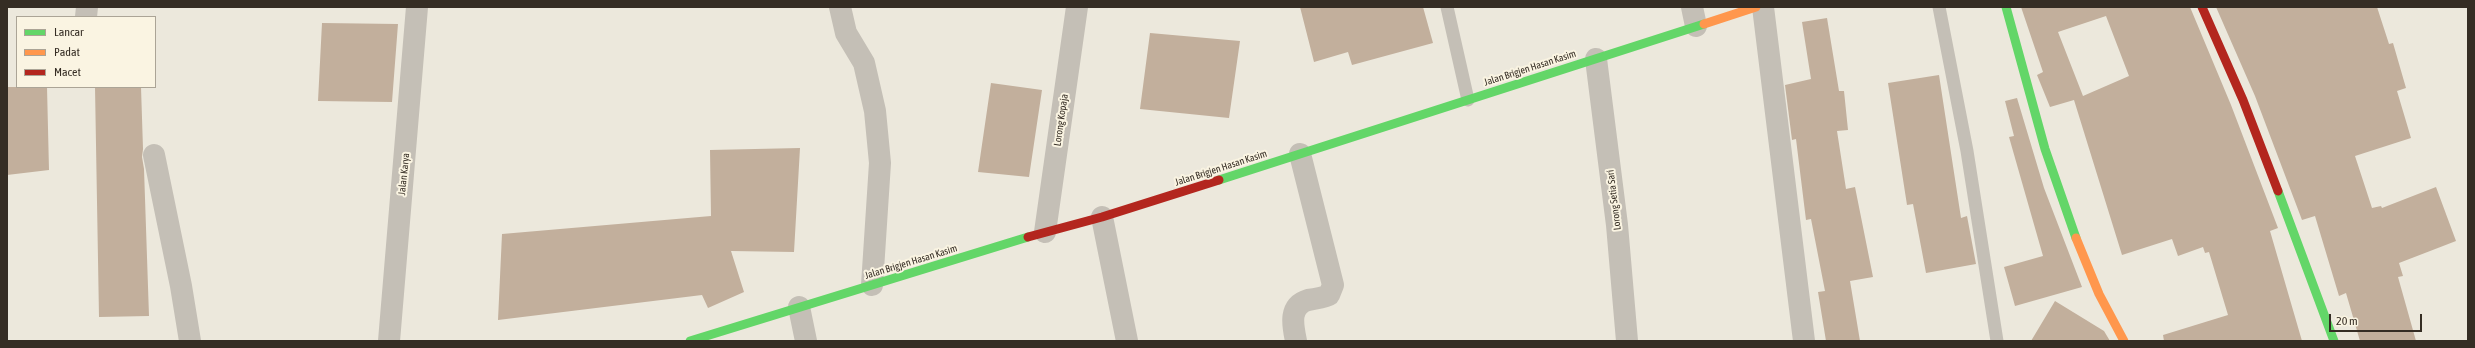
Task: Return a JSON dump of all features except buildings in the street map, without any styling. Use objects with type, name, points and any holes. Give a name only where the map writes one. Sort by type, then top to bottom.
[{"type":"street","name":"Jalan Karya","points":[[388,341],[417,7]]},
{"type":"street","points":[[840,7],[846,33],[864,63],[876,111],[880,163],[872,285]]},
{"type":"street","name":"Lorong Kopaja","points":[[1045,232],[1077,7]]},
{"type":"street","name":"Jalan Brigjen Hasan Kasim","points":[[690,341],[1045,232],[1102,217],[1596,59],[1694,17],[1756,7]]},
{"type":"street","points":[[1763,7],[1804,341]]},
{"type":"street","points":[[2006,7],[2031,97],[2066,210],[2096,287],[2124,341]]},
{"type":"street","points":[[2202,7],[2262,146],[2334,341]]},
{"type":"street","name":"Lorong Setia Sari","points":[[1596,59],[1617,225],[1627,341]]},
{"type":"street","points":[[1296,341],[1292,319],[1295,310],[1304,301],[1329,295],[1333,285],[1300,154]]},
{"type":"street","points":[[154,155],[182,286],[190,341]]},
{"type":"street","points":[[1102,217],[1127,341]]},
{"type":"street","points":[[799,307],[806,341]]},
{"type":"lane","points":[[1447,7],[1468,100]]},
{"type":"lane","points":[[1939,7],[1967,150],[1997,341]]},
{"type":"traffic: fast","points":[[2006,7],[2045,149],[2076,238]]},
{"type":"traffic: fast","points":[[1219,180],[1704,24]]},
{"type":"traffic: fast","points":[[2278,191],[2334,341]]},
{"type":"traffic: fast","points":[[690,341],[1028,237]]},
{"type":"traffic: slow","points":[[1704,24],[1756,7]]},
{"type":"traffic: slow","points":[[2076,238],[2099,294],[2124,341]]},
{"type":"traffic: jam","points":[[2202,7],[2243,100],[2278,191]]},
{"type":"traffic: jam","points":[[1028,237],[1102,217],[1219,180]]}]
